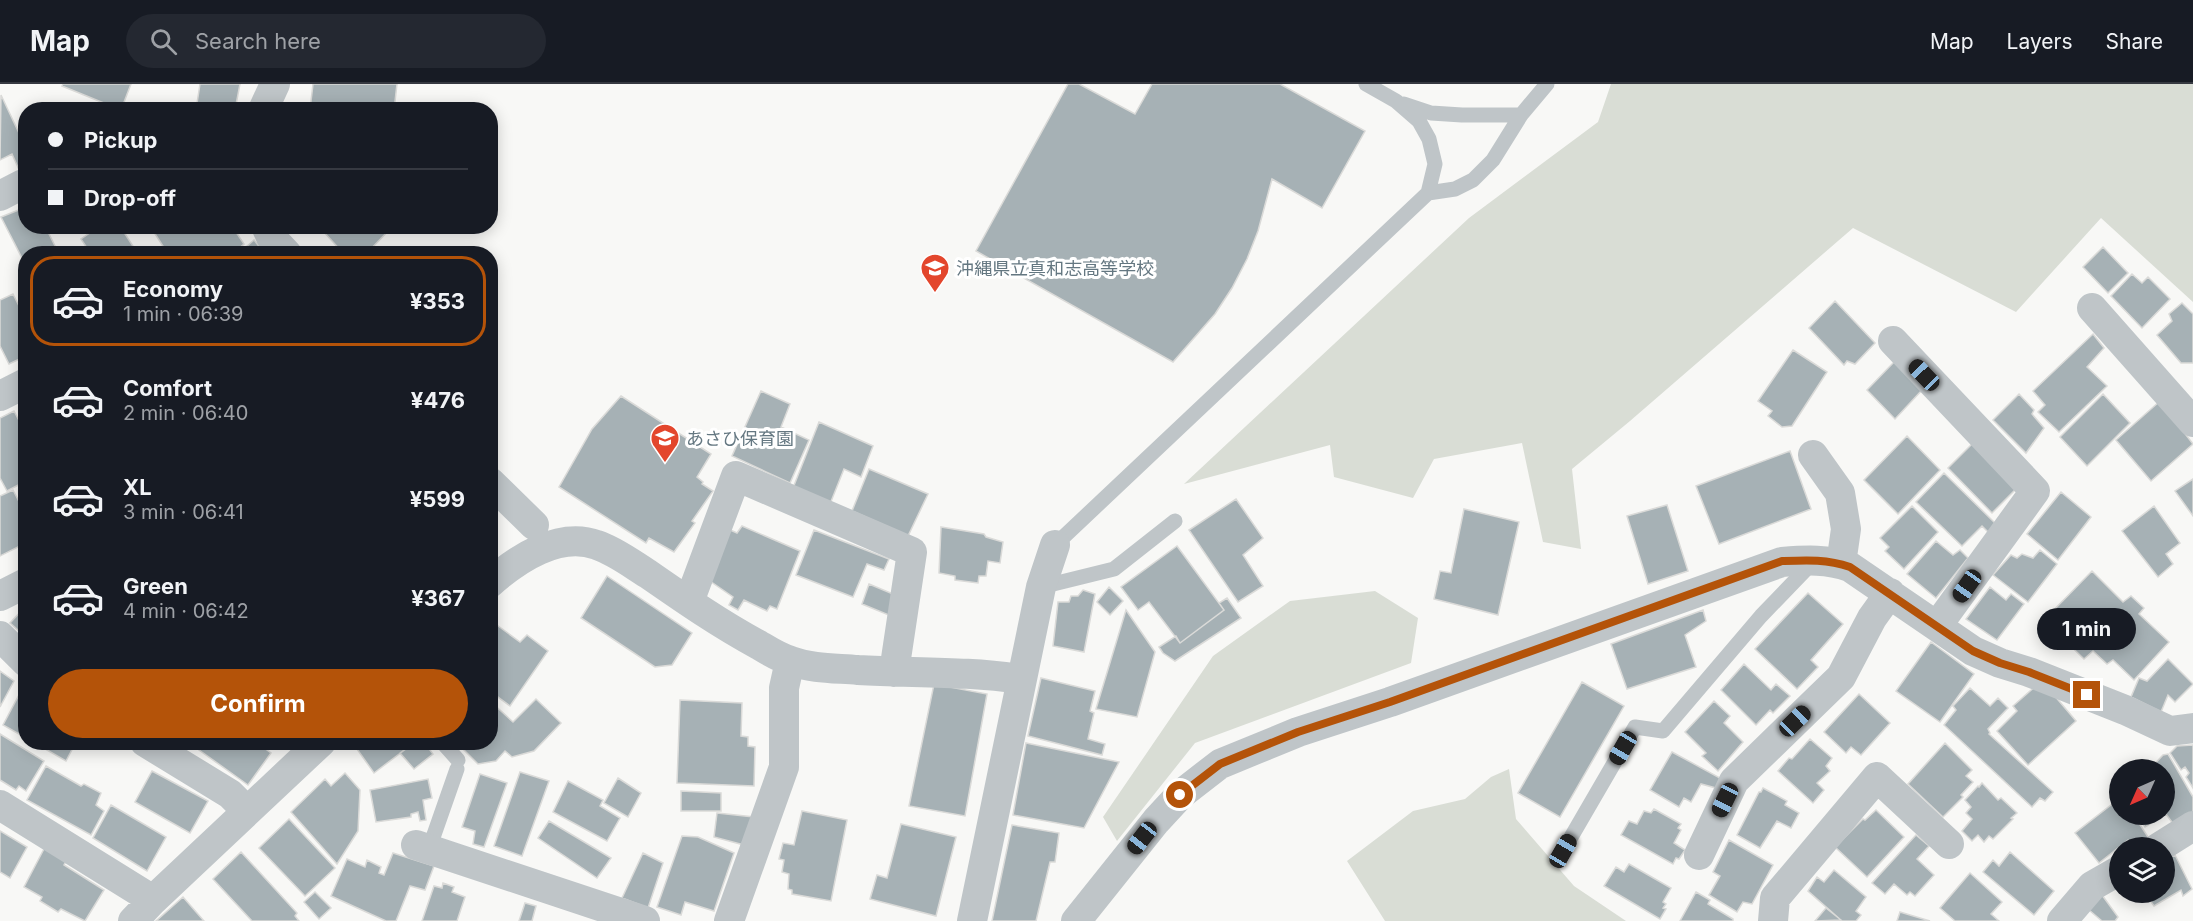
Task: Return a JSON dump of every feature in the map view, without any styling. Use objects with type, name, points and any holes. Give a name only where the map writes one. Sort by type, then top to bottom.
[{"type":"street","points":[[267,102],[275,84]]},
{"type":"street","points":[[270,234],[280,246]]},
{"type":"street","points":[[2092,309],[2193,422]]},
{"type":"street","points":[[1893,341],[2035,491],[1937,626]]},
{"type":"street","points":[[0,396],[18,387]]},
{"type":"street","points":[[1813,455],[1840,493],[1846,529],[1828,562]]},
{"type":"street","points":[[689,602],[736,476],[912,552],[894,672]]},
{"type":"street","points":[[498,490],[534,525]]},
{"type":"street","points":[[498,576],[532,553],[554,545],[574,542],[596,544],[630,562],[728,629],[790,661],[816,667],[989,675],[1021,679]]},
{"type":"street","points":[[972,921],[1041,587],[1055,545]]},
{"type":"street","points":[[1076,921],[1156,821],[1180,795],[1220,764],[1298,732],[1390,702],[1782,561],[1828,562],[1850,567],[1973,651],[2125,710],[2170,731],[2193,728]]},
{"type":"street","points":[[0,596],[18,587]]},
{"type":"street","points":[[1699,855],[1734,781],[1841,677],[1872,618],[1890,593]]},
{"type":"street","points":[[0,636],[18,654]]},
{"type":"street","points":[[729,921],[784,767],[784,688],[790,661]]},
{"type":"street","points":[[159,750],[230,794],[247,811]]},
{"type":"street","points":[[0,805],[143,910],[312,750]]},
{"type":"street","points":[[1773,921],[1775,898],[1877,777],[1949,844]]},
{"type":"street","points":[[2175,837],[2193,826]]},
{"type":"street","points":[[423,847],[645,921]]},
{"type":"street","points":[[2062,921],[2092,886],[2109,876]]},
{"type":"lane","points":[[1366,84],[1396,101],[1431,113],[1521,115]]},
{"type":"lane","points":[[1428,193],[1455,189],[1473,180],[1493,160],[1521,115],[1548,84]]},
{"type":"lane","points":[[1055,545],[1428,193],[1435,164],[1429,139],[1419,121],[1396,101]]},
{"type":"lane","points":[[1041,587],[1114,569],[1175,521]]},
{"type":"lane","points":[[1563,851],[1635,727],[1663,731],[1761,616],[1828,562]]},
{"type":"lane","points":[[423,847],[457,765],[447,750]]},
{"type":"shaded area","points":[[1611,84],[2193,84],[2193,302],[2101,218],[2016,312],[1853,228],[1572,469],[1581,549],[1543,542],[1522,443],[1434,459],[1413,498],[1334,477],[1330,445],[1184,484],[1469,218],[1598,122]]},
{"type":"shaded area","points":[[1375,591],[1418,618],[1411,663],[1195,743],[1117,841],[1103,817],[1213,656],[1290,601]]},
{"type":"shaded area","points":[[1509,769],[1516,819],[1574,886],[1626,921],[1385,921],[1347,861],[1413,811],[1465,799],[1491,777]]},
{"type":"building","points":[[63,84],[131,84],[124,102],[101,102],[62,86]]},
{"type":"building","points":[[200,84],[240,84],[237,102],[197,102]]},
{"type":"building","points":[[313,84],[397,84],[395,102],[311,102]]},
{"type":"building","points":[[1068,84],[1079,84],[1135,114],[1152,84],[1280,84],[1365,131],[1322,208],[1272,179],[1258,231],[1232,288],[1215,314],[1173,362],[976,251]]},
{"type":"building","points":[[1,95],[18,131],[18,167],[12,154],[0,160]]},
{"type":"building","points":[[18,210],[18,234],[49,234],[55,246],[18,246],[18,250],[1,217]]},
{"type":"building","points":[[88,234],[125,234],[133,246],[86,246],[81,239]]},
{"type":"building","points":[[155,234],[237,234],[244,244],[242,246],[163,246]]},
{"type":"building","points":[[326,234],[385,234],[374,246],[337,246]]},
{"type":"building","points":[[254,240],[259,246],[247,246]]},
{"type":"building","points":[[2103,247],[2128,273],[2108,293],[2083,267]]},
{"type":"building","points":[[2132,274],[2142,283],[2148,277],[2170,299],[2142,328],[2111,296]]},
{"type":"building","points":[[13,294],[18,304],[18,360],[9,364],[0,346],[0,300]]},
{"type":"building","points":[[1835,301],[1875,343],[1855,364],[1847,361],[1844,365],[1809,328]]},
{"type":"building","points":[[2182,303],[2193,314],[2193,363],[2181,363],[2157,335],[2172,321],[2169,314]]},
{"type":"building","points":[[2093,334],[2104,348],[2087,367],[2107,386],[2059,432],[2038,412],[2045,405],[2033,391]]},
{"type":"building","points":[[1793,350],[1827,372],[1792,426],[1782,427],[1768,416],[1772,411],[1758,401]]},
{"type":"building","points":[[1894,362],[1923,389],[1895,419],[1867,390]]},
{"type":"building","points":[[761,391],[790,404],[781,427],[809,440],[790,483],[732,456]]},
{"type":"building","points":[[2019,394],[2034,410],[2032,414],[2044,428],[2026,453],[1993,420]]},
{"type":"building","points":[[2103,394],[2130,423],[2087,466],[2060,437]]},
{"type":"building","points":[[621,396],[711,454],[697,477],[703,482],[702,484],[713,491],[692,521],[695,523],[674,552],[649,538],[646,543],[559,487],[592,429]]},
{"type":"building","points":[[2160,401],[2193,444],[2151,481],[2116,440]]},
{"type":"building","points":[[14,411],[18,419],[18,485],[7,491],[0,478],[0,418]]},
{"type":"building","points":[[819,422],[873,446],[861,477],[844,469],[830,504],[793,488]]},
{"type":"building","points":[[1907,436],[1940,470],[1898,514],[1864,480]]},
{"type":"building","points":[[1975,441],[2019,486],[1992,513],[1948,468]]},
{"type":"building","points":[[1790,451],[1811,509],[1719,544],[1696,486]]},
{"type":"building","points":[[869,469],[928,494],[908,536],[852,511]]},
{"type":"building","points":[[1944,473],[1997,525],[1989,533],[1982,526],[1962,546],[1916,502]]},
{"type":"building","points":[[2193,479],[2193,516],[2175,491]]},
{"type":"building","points":[[13,490],[18,500],[18,547],[0,556],[0,496]]},
{"type":"building","points":[[2061,492],[2091,517],[2058,560],[2027,534]]},
{"type":"building","points":[[1236,499],[1263,538],[1243,555],[1263,586],[1238,602],[1189,530]]},
{"type":"building","points":[[1667,505],[1688,571],[1648,584],[1627,516]]},
{"type":"building","points":[[1912,506],[1938,532],[1904,569],[1885,551],[1889,547],[1880,538]]},
{"type":"building","points":[[2154,506],[2180,543],[2166,554],[2173,564],[2158,577],[2122,531]]},
{"type":"building","points":[[1464,509],[1519,522],[1498,615],[1434,599],[1440,571],[1451,573]]},
{"type":"building","points":[[742,526],[800,551],[777,609],[770,606],[767,611],[744,600],[738,610],[729,605],[733,597],[707,579],[726,528],[737,533]]},
{"type":"building","points":[[941,527],[984,534],[986,537],[1003,542],[1000,563],[988,561],[986,576],[979,576],[978,583],[955,580],[955,576],[939,573]]},
{"type":"building","points":[[814,530],[889,559],[884,570],[867,564],[853,597],[796,575]]},
{"type":"building","points":[[1936,541],[1953,555],[1960,550],[1968,558],[1936,598],[1907,574]]},
{"type":"building","points":[[1177,546],[1224,610],[1180,643],[1149,602],[1138,610],[1121,587]]},
{"type":"building","points":[[2040,550],[2057,564],[2028,602],[1993,575],[2011,555],[2017,558],[2022,554],[2033,558]]},
{"type":"building","points":[[2092,571],[2123,602],[2131,596],[2144,608],[2139,614],[2169,642],[2134,680],[2113,660],[2107,664],[2093,651],[2084,659],[2044,620]]},
{"type":"building","points":[[607,576],[692,633],[672,665],[655,667],[581,618]]},
{"type":"building","points":[[869,584],[893,594],[891,616],[862,604]]},
{"type":"building","points":[[1109,587],[1123,601],[1110,615],[1097,602]]},
{"type":"building","points":[[1990,587],[2006,600],[2011,594],[2024,604],[1997,640],[1966,619]]},
{"type":"building","points":[[1083,590],[1095,594],[1084,652],[1053,646],[1058,602],[1069,602],[1071,596],[1078,596]]},
{"type":"building","points":[[1808,593],[1843,624],[1811,660],[1818,667],[1797,689],[1755,649]]},
{"type":"building","points":[[1227,598],[1241,618],[1175,661],[1163,653],[1159,647],[1176,636],[1180,643],[1224,610],[1219,603]]},
{"type":"building","points":[[1126,610],[1155,652],[1137,717],[1096,709]]},
{"type":"building","points":[[1703,610],[1706,621],[1685,635],[1696,667],[1627,689],[1611,644]]},
{"type":"building","points":[[18,614],[18,630],[10,623]]},
{"type":"building","points":[[498,626],[520,642],[527,635],[548,651],[510,706],[498,697]]},
{"type":"building","points":[[1931,642],[1974,674],[1940,722],[1896,691]]},
{"type":"building","points":[[2168,659],[2193,684],[2175,702],[2168,695],[2161,712],[2131,697],[2139,678],[2147,681]]},
{"type":"building","points":[[1744,664],[1771,690],[1776,684],[1790,696],[1773,713],[1770,710],[1756,725],[1721,690]]},
{"type":"building","points":[[0,671],[14,681],[0,707]]},
{"type":"building","points":[[1041,678],[1095,691],[1090,711],[1094,713],[1088,739],[1105,744],[1102,755],[1028,736]]},
{"type":"building","points":[[1582,682],[1624,706],[1560,817],[1518,793]]},
{"type":"building","points":[[934,684],[987,694],[965,816],[909,806]]},
{"type":"building","points":[[2038,684],[2048,688],[2076,721],[2028,765],[1997,731],[2017,711],[2013,706]]},
{"type":"building","points":[[1970,688],[1990,706],[1998,698],[2008,708],[1988,729],[1989,734],[2053,792],[2045,801],[2040,798],[2032,807],[1944,725],[1956,710],[1953,706]]},
{"type":"building","points":[[1859,694],[1890,723],[1861,755],[1851,747],[1846,753],[1824,732]]},
{"type":"building","points":[[18,697],[18,733],[3,725]]},
{"type":"building","points":[[536,699],[561,723],[534,751],[512,757],[505,751],[496,761],[478,764],[464,750],[498,750],[498,708],[513,722]]},
{"type":"building","points":[[680,700],[742,703],[741,736],[748,737],[748,746],[755,747],[754,786],[677,783]]},
{"type":"building","points":[[1714,701],[1730,716],[1724,723],[1743,742],[1718,771],[1702,756],[1706,753],[1685,732]]},
{"type":"building","points":[[0,734],[18,745],[18,750],[26,750],[44,761],[26,791],[19,786],[16,790],[0,780]]},
{"type":"building","points":[[1810,739],[1832,758],[1826,766],[1830,771],[1817,783],[1824,790],[1813,803],[1778,771]]},
{"type":"building","points":[[1026,743],[1119,762],[1084,828],[1013,815]]},
{"type":"building","points":[[1945,743],[1972,770],[1966,776],[1973,782],[1961,795],[1963,797],[1943,817],[1908,784]]},
{"type":"building","points":[[2193,745],[2193,788],[2186,777],[2189,773],[2185,767],[2181,770],[2170,753],[2177,746]]},
{"type":"building","points":[[47,750],[72,750],[66,761]]},
{"type":"building","points":[[199,750],[267,750],[271,753],[248,785]]},
{"type":"building","points":[[358,750],[404,750],[374,773]]},
{"type":"building","points":[[404,750],[430,750],[433,754],[414,769],[400,753]]},
{"type":"building","points":[[1672,752],[1720,778],[1716,788],[1701,784],[1691,802],[1684,798],[1679,807],[1650,790]]},
{"type":"building","points":[[2168,754],[2171,759],[2159,759]]},
{"type":"building","points":[[46,766],[81,786],[84,784],[101,793],[96,805],[104,811],[91,835],[27,800]]},
{"type":"building","points":[[2175,766],[2193,797],[2193,813],[2175,824]]},
{"type":"building","points":[[152,771],[208,801],[190,833],[135,802]]},
{"type":"building","points":[[520,772],[549,781],[522,856],[494,846]]},
{"type":"building","points":[[345,773],[360,790],[358,831],[337,864],[291,812],[325,779],[331,786]]},
{"type":"building","points":[[480,774],[507,783],[484,847],[473,844],[475,831],[462,827]]},
{"type":"building","points":[[618,778],[641,793],[628,817],[604,803]]},
{"type":"building","points":[[428,779],[432,798],[423,800],[426,820],[420,821],[418,812],[411,814],[411,817],[376,822],[370,790]]},
{"type":"building","points":[[568,781],[603,800],[600,806],[620,818],[607,841],[553,812]]},
{"type":"building","points":[[1982,783],[1998,800],[2001,798],[2017,813],[1993,839],[1989,836],[1984,842],[1978,835],[1972,841],[1962,831],[1972,819],[1966,813],[1971,807],[1965,800]]},
{"type":"building","points":[[1763,788],[1787,801],[1785,805],[1799,813],[1791,828],[1777,821],[1760,848],[1737,835]]},
{"type":"building","points":[[681,791],[721,793],[721,811],[681,811]]},
{"type":"building","points":[[111,805],[166,837],[147,871],[93,838]]},
{"type":"building","points":[[2109,807],[2109,825],[2140,825],[2148,837],[2109,837],[2109,855],[2099,863],[2075,833]]},
{"type":"building","points":[[1654,809],[1681,824],[1678,828],[1681,830],[1674,843],[1685,850],[1673,864],[1621,835],[1629,821],[1637,824],[1644,811],[1651,813]]},
{"type":"building","points":[[1876,810],[1904,837],[1867,877],[1835,847],[1863,819],[1865,820]]},
{"type":"building","points":[[802,811],[847,820],[831,901],[792,894],[792,890],[788,889],[789,874],[782,872],[784,860],[779,859],[783,843],[794,845]]},
{"type":"building","points":[[717,813],[754,817],[744,845],[714,837]]},
{"type":"building","points":[[289,819],[335,868],[305,896],[259,848]]},
{"type":"building","points":[[549,821],[611,858],[597,878],[538,838]]},
{"type":"building","points":[[901,824],[956,837],[936,916],[870,899],[877,875],[887,878]]},
{"type":"building","points":[[1012,825],[1059,833],[1055,862],[1050,862],[1036,921],[992,921]]},
{"type":"building","points":[[0,831],[27,847],[10,878],[0,872]]},
{"type":"building","points":[[1916,835],[1929,846],[1917,859],[1934,875],[1915,896],[1910,892],[1907,895],[1894,884],[1885,894],[1872,883]]},
{"type":"building","points":[[682,836],[698,837],[734,853],[714,911],[685,902],[681,915],[657,907]]},
{"type":"building","points":[[1729,840],[1773,865],[1752,904],[1743,902],[1737,912],[1709,895],[1720,876],[1713,872]]},
{"type":"building","points":[[45,847],[66,861],[64,865],[104,890],[85,921],[61,909],[58,912],[40,901],[42,897],[24,887]]},
{"type":"building","points":[[241,852],[297,913],[295,916],[299,921],[252,921],[213,879]]},
{"type":"building","points":[[2010,852],[2054,891],[2034,915],[1983,872],[1993,860],[1999,866]]},
{"type":"building","points":[[393,853],[434,866],[425,890],[410,886],[396,921],[386,921],[331,896],[347,859],[365,867],[367,860],[381,867],[379,873],[384,875]]},
{"type":"building","points":[[643,853],[663,863],[648,908],[622,898]]},
{"type":"building","points":[[2175,855],[2192,889],[2183,896],[2181,890],[2175,894]]},
{"type":"building","points":[[1629,864],[1671,888],[1663,902],[1666,904],[1663,908],[1666,909],[1660,919],[1604,886],[1616,867],[1624,872]]},
{"type":"building","points":[[1834,870],[1866,897],[1856,911],[1861,915],[1856,921],[1842,921],[1808,891],[1817,877],[1824,882]]},
{"type":"building","points":[[1970,873],[2002,902],[1991,914],[1999,921],[1955,921],[1940,908]]},
{"type":"building","points":[[443,883],[454,887],[452,892],[465,897],[457,921],[422,921],[434,886],[442,888]]},
{"type":"building","points":[[315,892],[331,908],[319,919],[304,902]]},
{"type":"building","points":[[1696,892],[1710,900],[1708,904],[1733,921],[1680,921]]},
{"type":"building","points":[[2102,895],[2118,917],[2115,921],[2102,921],[2089,910]]},
{"type":"building","points":[[183,897],[204,921],[156,921]]},
{"type":"building","points":[[525,903],[536,906],[532,921],[519,921]]},
{"type":"building","points":[[1826,908],[1841,920],[1815,921]]},
{"type":"building","points":[[1900,912],[1930,921],[1897,921]]},
{"type":"place","name":"沖縄県立真和志高等学校","points":[[935,294]]},
{"type":"place","name":"あさひ保育園","points":[[665,464]]},
{"type":"route","points":[[1180,795],[1220,764],[1298,732],[1390,702],[1782,561],[1834,561],[1850,567],[1973,651],[2087,695]]}]
